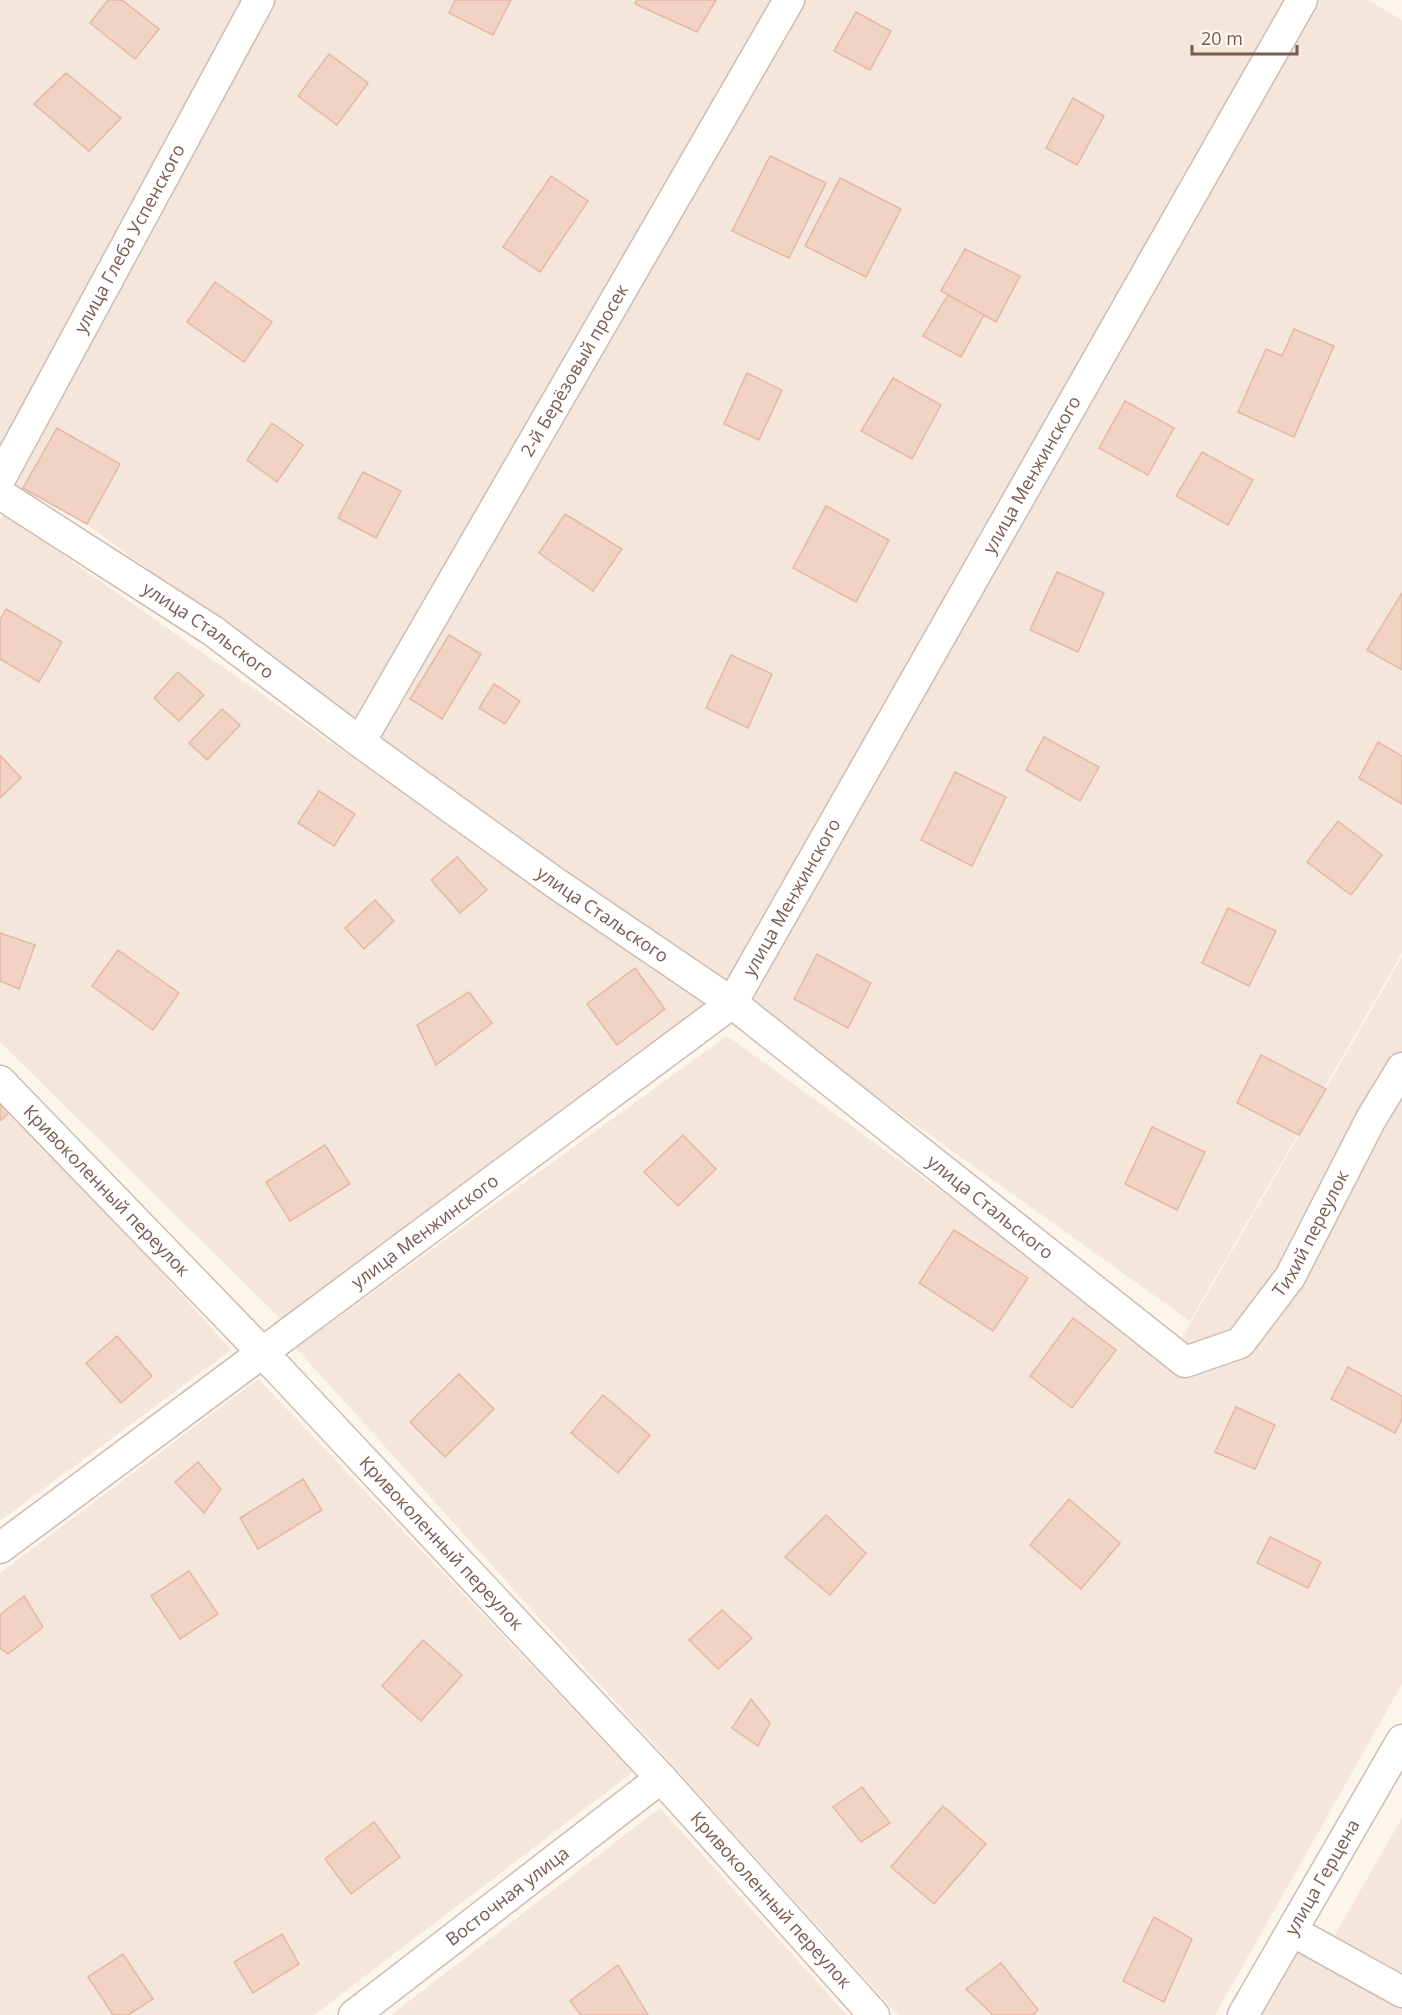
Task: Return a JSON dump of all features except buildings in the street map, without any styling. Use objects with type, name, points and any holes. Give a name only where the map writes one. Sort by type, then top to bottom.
[{"type":"street","name":"улица Глеба Успенского","points":[[0,479],[259,0]]},
{"type":"street","name":"2-й Берёзовый просек","points":[[360,742],[789,0]]},
{"type":"street","name":"улица Менжинского","points":[[0,1548],[732,1003],[1302,0]]},
{"type":"street","name":"улица Стальского","points":[[0,494],[213,631],[360,742],[554,882],[732,1003],[1185,1362]]},
{"type":"street","name":"Тихий переулок","points":[[1185,1362],[1240,1343],[1290,1278],[1371,1119],[1402,1068]]},
{"type":"street","name":"Кривоколенный переулок","points":[[0,1081],[262,1352],[662,1778],[874,2015]]},
{"type":"street","name":"улица Герцена","points":[[1242,2015],[1402,1740]]},
{"type":"street","name":"Восточная улица","points":[[354,2015],[662,1778]]},
{"type":"street","points":[[1292,1931],[1402,1992]]},
{"type":"shaded area","points":[[0,0],[1368,0],[1402,20],[1402,953],[1190,1321],[417,768],[89,526],[0,478]]},
{"type":"shaded area","points":[[4,514],[706,1005],[285,1323],[0,1042],[0,520]]},
{"type":"shaded area","points":[[1402,957],[1402,1684],[1215,2015],[898,2015],[296,1348],[727,1036],[1171,1357]]},
{"type":"shaded area","points":[[0,1093],[231,1350],[0,1521]]},
{"type":"shaded area","points":[[258,1379],[633,1772],[314,2015],[0,2015],[0,1573]]},
{"type":"shaded area","points":[[660,1808],[847,2015],[391,2015]]},
{"type":"shaded area","points":[[1402,1818],[1402,1979],[1332,1940]]},
{"type":"shaded area","points":[[1294,1943],[1402,2006],[1402,2015],[1257,2015]]}]
